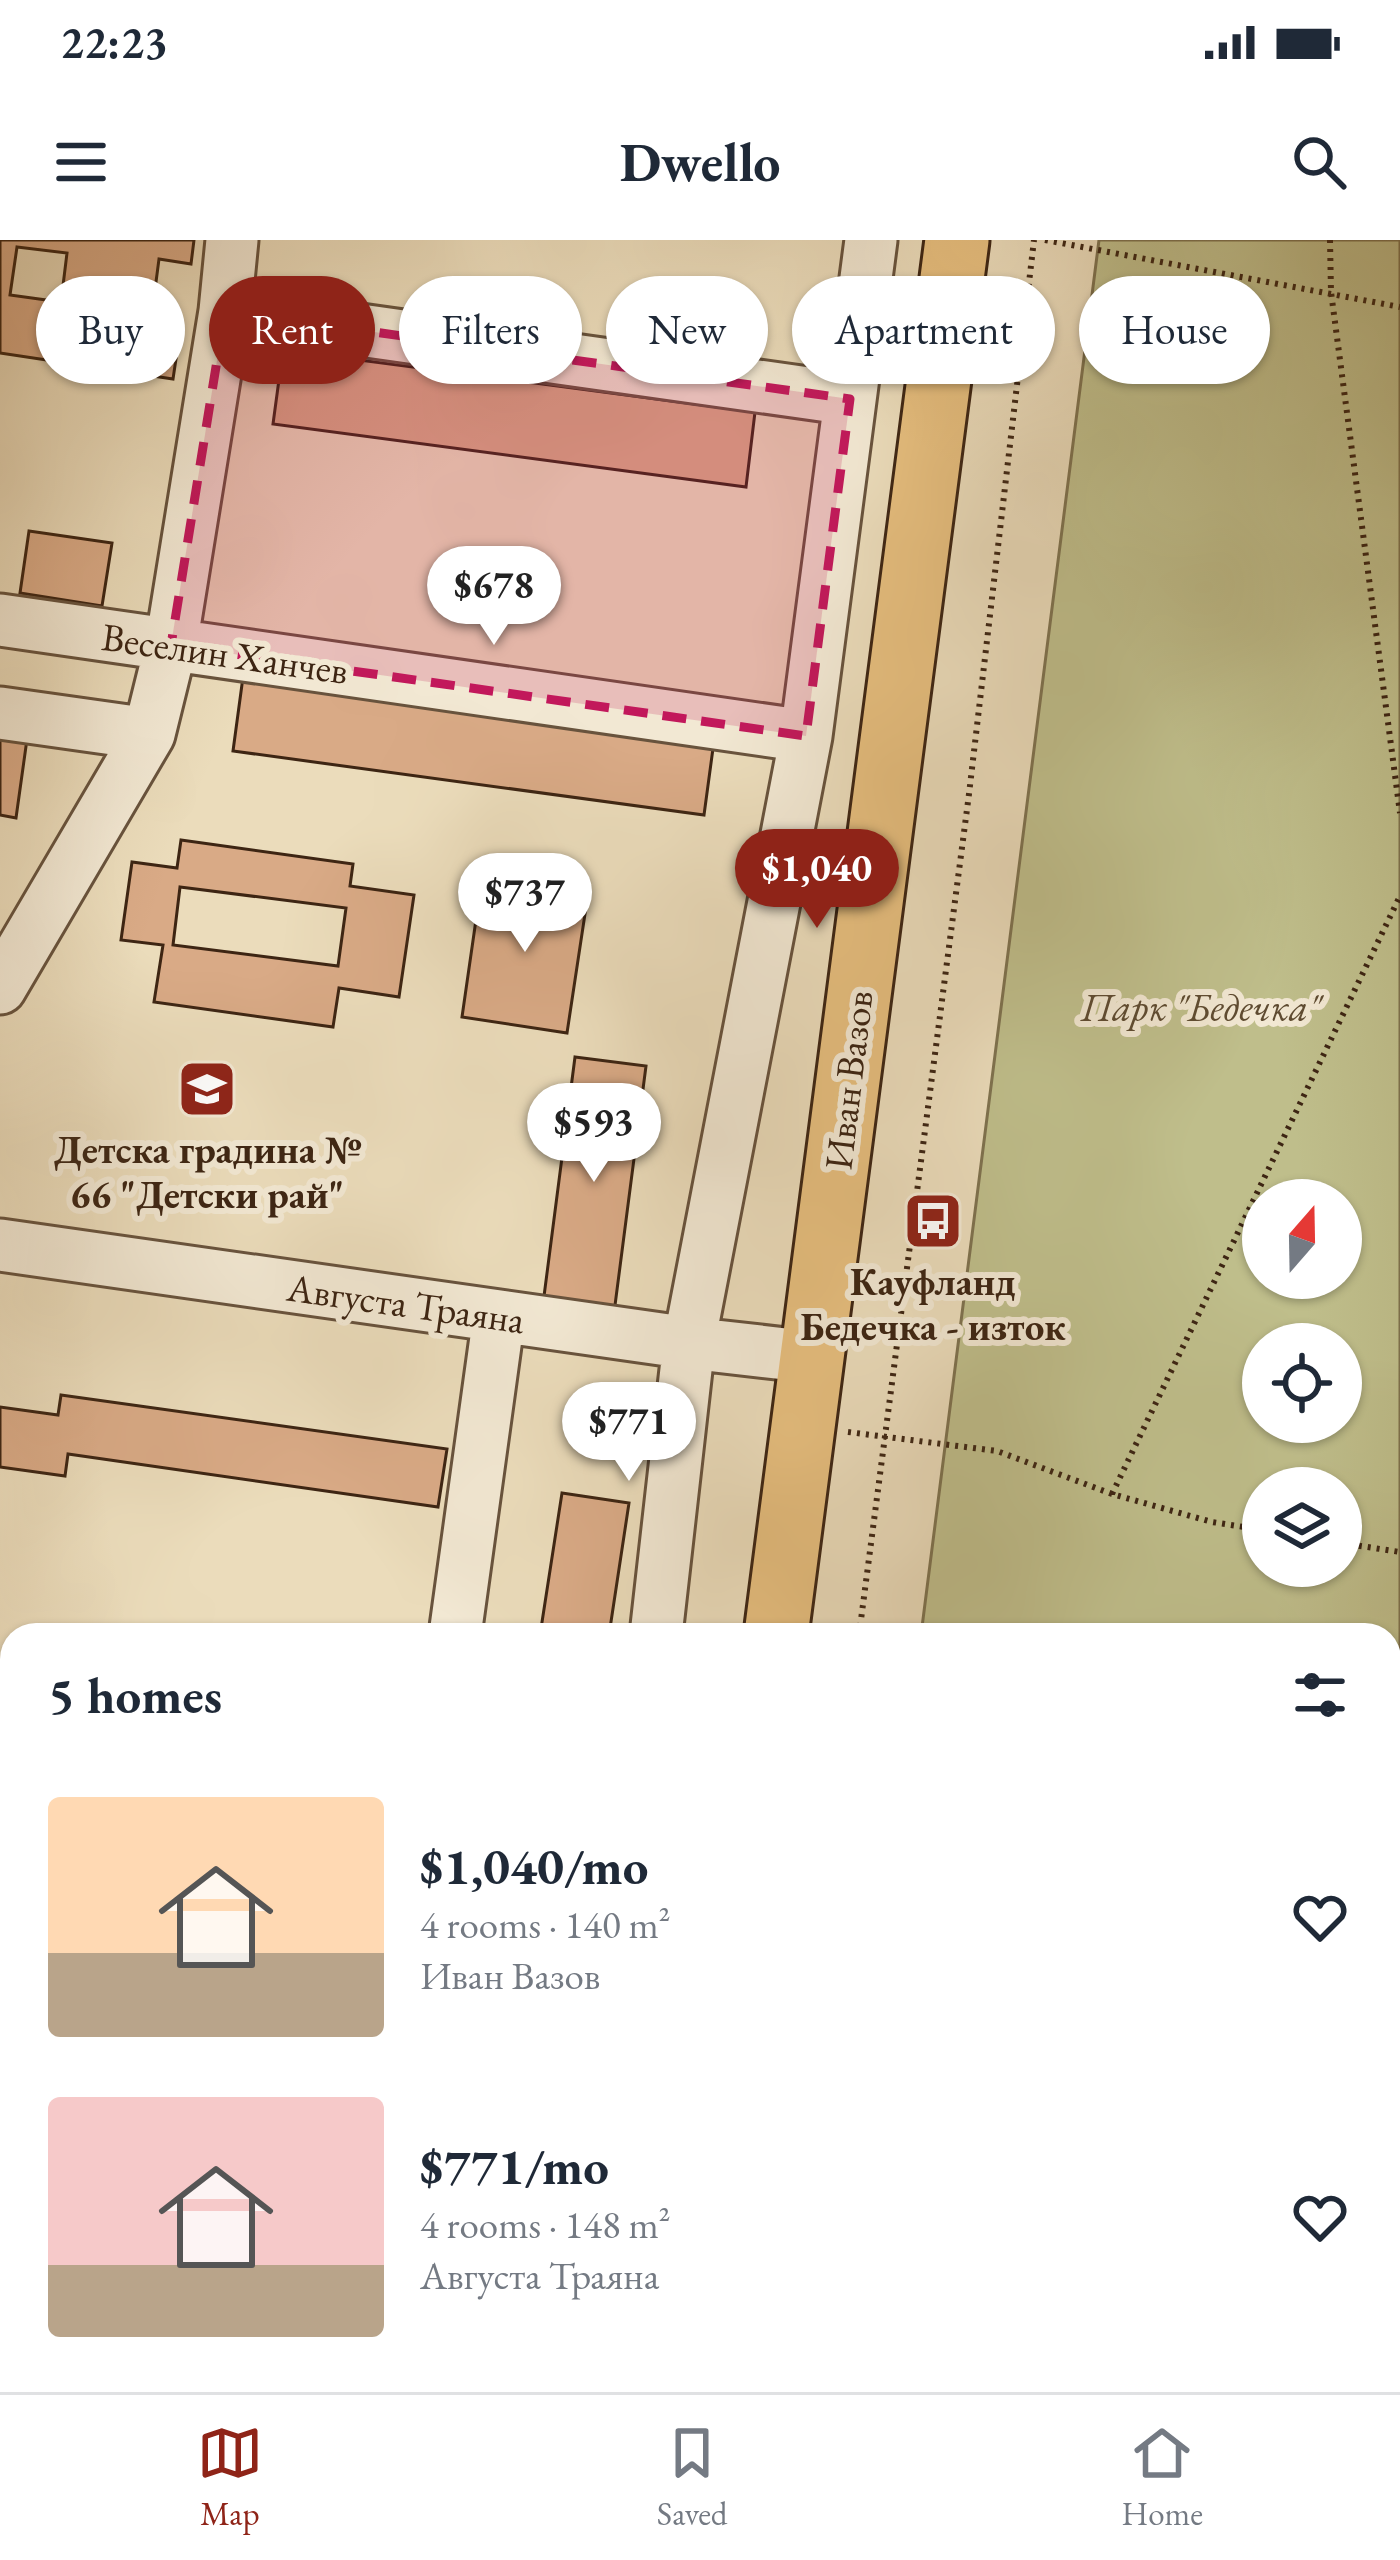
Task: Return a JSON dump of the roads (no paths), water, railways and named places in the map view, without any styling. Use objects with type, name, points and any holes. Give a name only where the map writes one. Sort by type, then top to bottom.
[{"type":"main road","name":"Иван Вазов","points":[[777,1623],[957,240]]},
{"type":"street","points":[[228,276],[232,240]]},
{"type":"street","points":[[657,1623],[688,1343],[806,736],[871,240]]},
{"type":"street","points":[[375,332],[850,399]]},
{"type":"street","points":[[0,988],[149,734],[171,645],[213,384]]},
{"type":"street","name":"Веселин Ханчев","points":[[0,620],[806,736]]},
{"type":"street","points":[[0,713],[149,734]]},
{"type":"street","name":"Августа Траяна","points":[[0,1245],[812,1357]]},
{"type":"street","points":[[456,1623],[499,1316]]},
{"type":"place","name":"Детска градина № 66 \"Детски рай\"","points":[[207,1089]]},
{"type":"place","name":"Кауфланд Бедечка - изток","points":[[933,1221]]},
{"type":"park label","name":"Парк \"Бедечка\"","points":[[1201,1006]]}]
